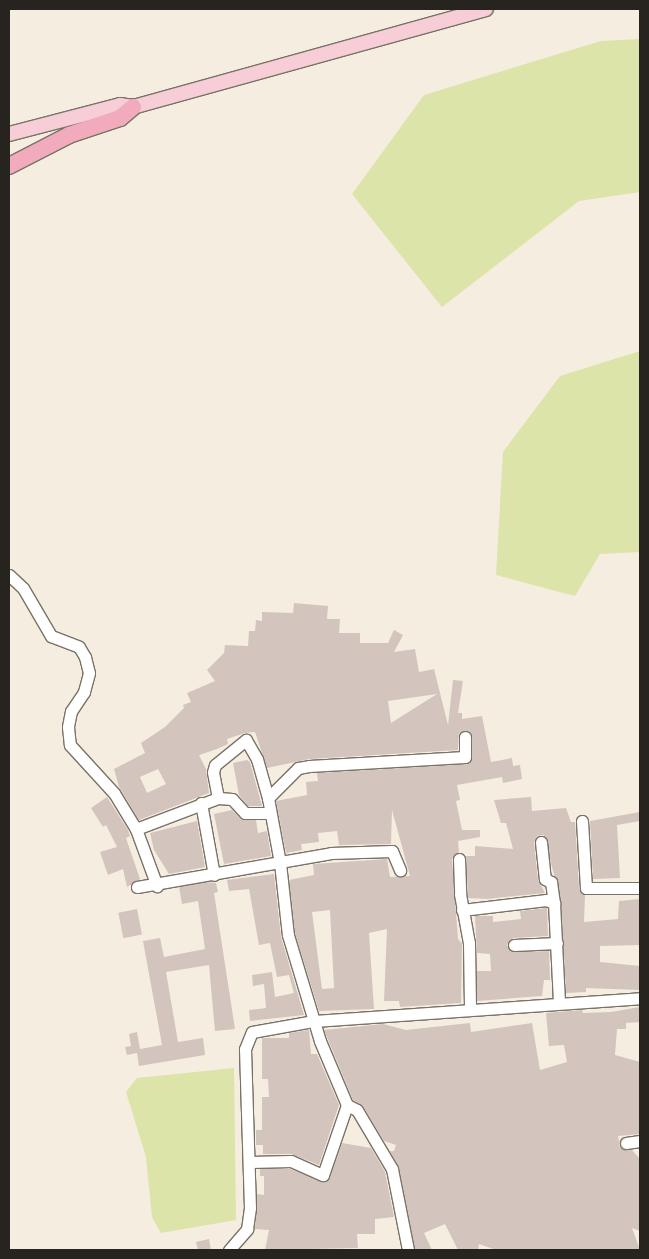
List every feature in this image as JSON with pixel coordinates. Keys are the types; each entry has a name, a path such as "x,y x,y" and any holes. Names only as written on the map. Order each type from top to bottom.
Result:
{"highway":[{"path":"9,166 70,136 120,118 133,107"}],"main road":[{"path":"9,134 120,105 133,107 486,9"}],"street":[{"path":"9,575 23,588 51,636 79,648 85,657 89,673 84,692 71,712 68,727 70,744 114,793 136,829 157,886"},
{"path":"268,798 289,776 304,767 327,763 465,757 465,736"},
{"path":"218,798 213,772 215,765 246,740 257,759 268,798 280,863 288,935 327,1063 347,1105 357,1110 392,1168 408,1250"},
{"path":"136,829 218,798 232,799 245,813 270,813"},
{"path":"201,803 214,875"},
{"path":"582,821 586,888 640,888"},
{"path":"541,842 545,879 551,882 554,903 559,1001"},
{"path":"137,888 157,886 331,852 392,851 400,870"},
{"path":"459,859 462,910 469,943 470,1010"},
{"path":"462,910 546,900 554,903"},
{"path":"514,944 557,943"},
{"path":"229,1250 247,1229 250,1162 246,1049 248,1038 252,1032 314,1021 470,1010 559,1001 640,998"},
{"path":"250,1162 292,1161 323,1175 347,1105"},
{"path":"626,1143 640,1141"}],"green space":[{"path":"640,39 640,192 579,201 442,307 352,194 424,95 601,41"},
{"path":"640,351 640,552 600,554 575,596 496,575 503,452 560,376"},
{"path":"234,1068 236,1220 161,1233 152,1217 146,1157 126,1092 137,1078"}],"building":[{"path":"294,603 328,606 327,619 340,619 339,633 360,633 360,643 388,643 394,630 403,635 394,652 415,649 419,672 434,669 448,725 453,680 463,681 458,713 462,713 462,719 482,716 491,762 512,758 513,766 520,765 522,779 503,783 502,777 457,785 460,800 456,801 462,830 480,830 480,837 458,841 459,852 452,859 458,939 462,944 461,1003 400,1007 399,1001 384,1001 387,929 369,933 374,1009 319,1011 295,933 289,880 314,875 313,864 387,859 390,877 410,876 392,810 391,844 339,845 337,831 318,833 319,842 301,844 302,850 286,853 276,801 307,795 306,782 318,781 317,773 469,764 472,757 472,737 469,731 459,733 458,750 309,759 267,768 255,732 245,733 227,739 228,744 199,755 206,769 209,793 139,820 119,787 114,769 145,753 141,743 165,727 184,708 183,705 191,702 187,693 215,681 207,670 224,653 225,645 248,646 249,631 255,631 256,620 262,621 262,612 293,613","holes":["437,694 391,723 388,701","158,769 166,784 147,793 140,777","330,910 334,988 322,989 312,912"]},
{"path":"247,760 250,762 262,806 248,806 239,795 233,763"},
{"path":"107,797 128,830 130,836 126,838 140,879 127,887 123,869 108,875 100,852 117,847 106,825 103,827 91,808"},
{"path":"531,797 532,811 566,808 571,822 575,822 579,888 585,895 584,922 618,919 619,901 640,899 640,945 600,946 600,962 640,966 640,990 586,988 586,992 566,993 561,902 544,835 537,836 534,843 538,880 545,893 487,899 468,898 466,856 475,856 475,846 513,849 506,823 501,823 494,800"},
{"path":"232,810 242,820 256,820 258,833 267,831 271,856 224,864 214,814"},
{"path":"640,812 640,821 617,825 620,878 593,879 590,821"},
{"path":"197,821 205,867 169,874 154,850 150,833"},
{"path":"274,874 281,937 304,1015 250,1021 249,1010 266,1008 264,984 253,986 252,975 272,972 275,997 294,993 289,975 277,977 270,943 259,945 249,889 229,891 227,880"},
{"path":"206,882 216,883 218,892 214,893 235,1029 215,1031 209,965 166,972 178,1042 203,1038 205,1055 139,1066 137,1053 127,1055 125,1047 131,1046 129,1034 137,1032 140,1049 162,1045 143,941 160,938 164,957 205,949 198,901 182,904 179,887"},
{"path":"547,908 548,936 513,938 507,945 514,952 549,951 550,980 544,980 542,996 477,1001 477,971 491,971 490,954 477,953 475,916 493,916 493,922 521,919 520,911"},
{"path":"137,909 142,935 123,938 118,913"},
{"path":"640,1007 640,1022 626,1023 626,1029 617,1029 615,1055 640,1062 640,1134 618,1136 620,1148 632,1150 640,1159 640,1231 632,1228 640,1250 496,1250 479,1244 478,1250 458,1250 445,1224 424,1233 432,1250 415,1250 399,1168 390,1151 394,1151 396,1145 384,1141 363,1106 353,1100 324,1030 383,1024 406,1030 470,1023 471,1032 532,1023 540,1070 567,1062 564,1045 549,1046 546,1013 582,1010 583,1013 611,1012"},
{"path":"309,1030 311,1054 317,1054 339,1105 319,1165 291,1154 263,1154 263,1145 256,1145 256,1130 262,1130 262,1097 269,1097 268,1079 262,1079 262,1038 289,1038 289,1033"},
{"path":"342,1143 371,1148 385,1172 394,1217 375,1219 375,1234 357,1234 358,1248 265,1250 269,1230 255,1229 257,1194 264,1195 264,1176 260,1176 260,1169 290,1169 325,1182 330,1177"},
{"path":"209,1239 211,1250 198,1250 196,1242"}]}
